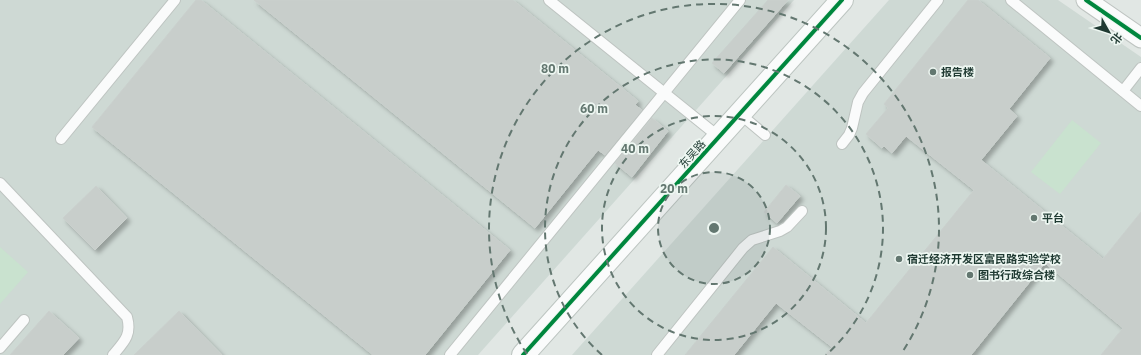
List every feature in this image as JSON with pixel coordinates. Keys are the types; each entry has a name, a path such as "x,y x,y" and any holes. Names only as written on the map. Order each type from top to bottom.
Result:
{"street":[{"name":"东吴路","path":"523,355 842,0"},
{"path":"1086,0 1141,38"}],"lane":[{"path":"61,139 175,0"},
{"path":"549,0 719,137"},
{"path":"450,355 740,0"},
{"path":"842,144 852,128 858,102 863,93 938,0"},
{"path":"1011,0 1141,106"},
{"path":"1123,91 1141,68"},
{"path":"740,114 765,135"},
{"path":"0,183 127,317 128,331 126,339 113,355"},
{"path":"657,355 743,248 752,240 780,231 787,227 802,211"},
{"path":"0,348 24,320"}],"shaded area":[{"path":"0,0 794,0 478,355 0,355"},
{"name":"宿迁经济开发区富民路实验学校","path":"889,0 1058,0 1141,57 1141,355 572,355"}],"green space":[{"path":"1072,120 1101,143 1060,194 1031,172"},
{"path":"0,247 28,272 0,304"}],"building":[{"path":"196,0 201,0 510,250 425,355 373,355 92,127"},
{"path":"254,0 513,0 638,101 635,105 642,110 605,155 598,150 535,228"},
{"path":"768,0 788,0 724,73 712,63"},
{"path":"968,0 978,0 1050,58 1009,109 1017,116 981,160 1103,259 1141,212 1141,355 1101,355 1123,328 1045,263 971,355 825,355 832,347 776,303 734,355 685,355 773,247 866,323 974,190 906,136 892,153 884,146 882,148 866,134 888,108 884,104"},
{"path":"652,118 668,131 632,177 615,163"},
{"path":"786,185 800,196 777,223 764,212"},
{"path":"96,186 127,218 95,250 63,218"},
{"path":"49,311 79,338 63,355 10,355"},
{"path":"179,311 222,355 134,355"}],"cycle path":[{"path":"523,355 842,0"},
{"path":"1086,0 1141,38"}],"place":[{"name":"报告楼","path":"933,72"},
{"name":"平台","path":"1034,218"},
{"name":"宿迁经济开发区富民路实验学校","path":"899,259"},
{"name":"图书行政综合楼","path":"970,275"}]}
